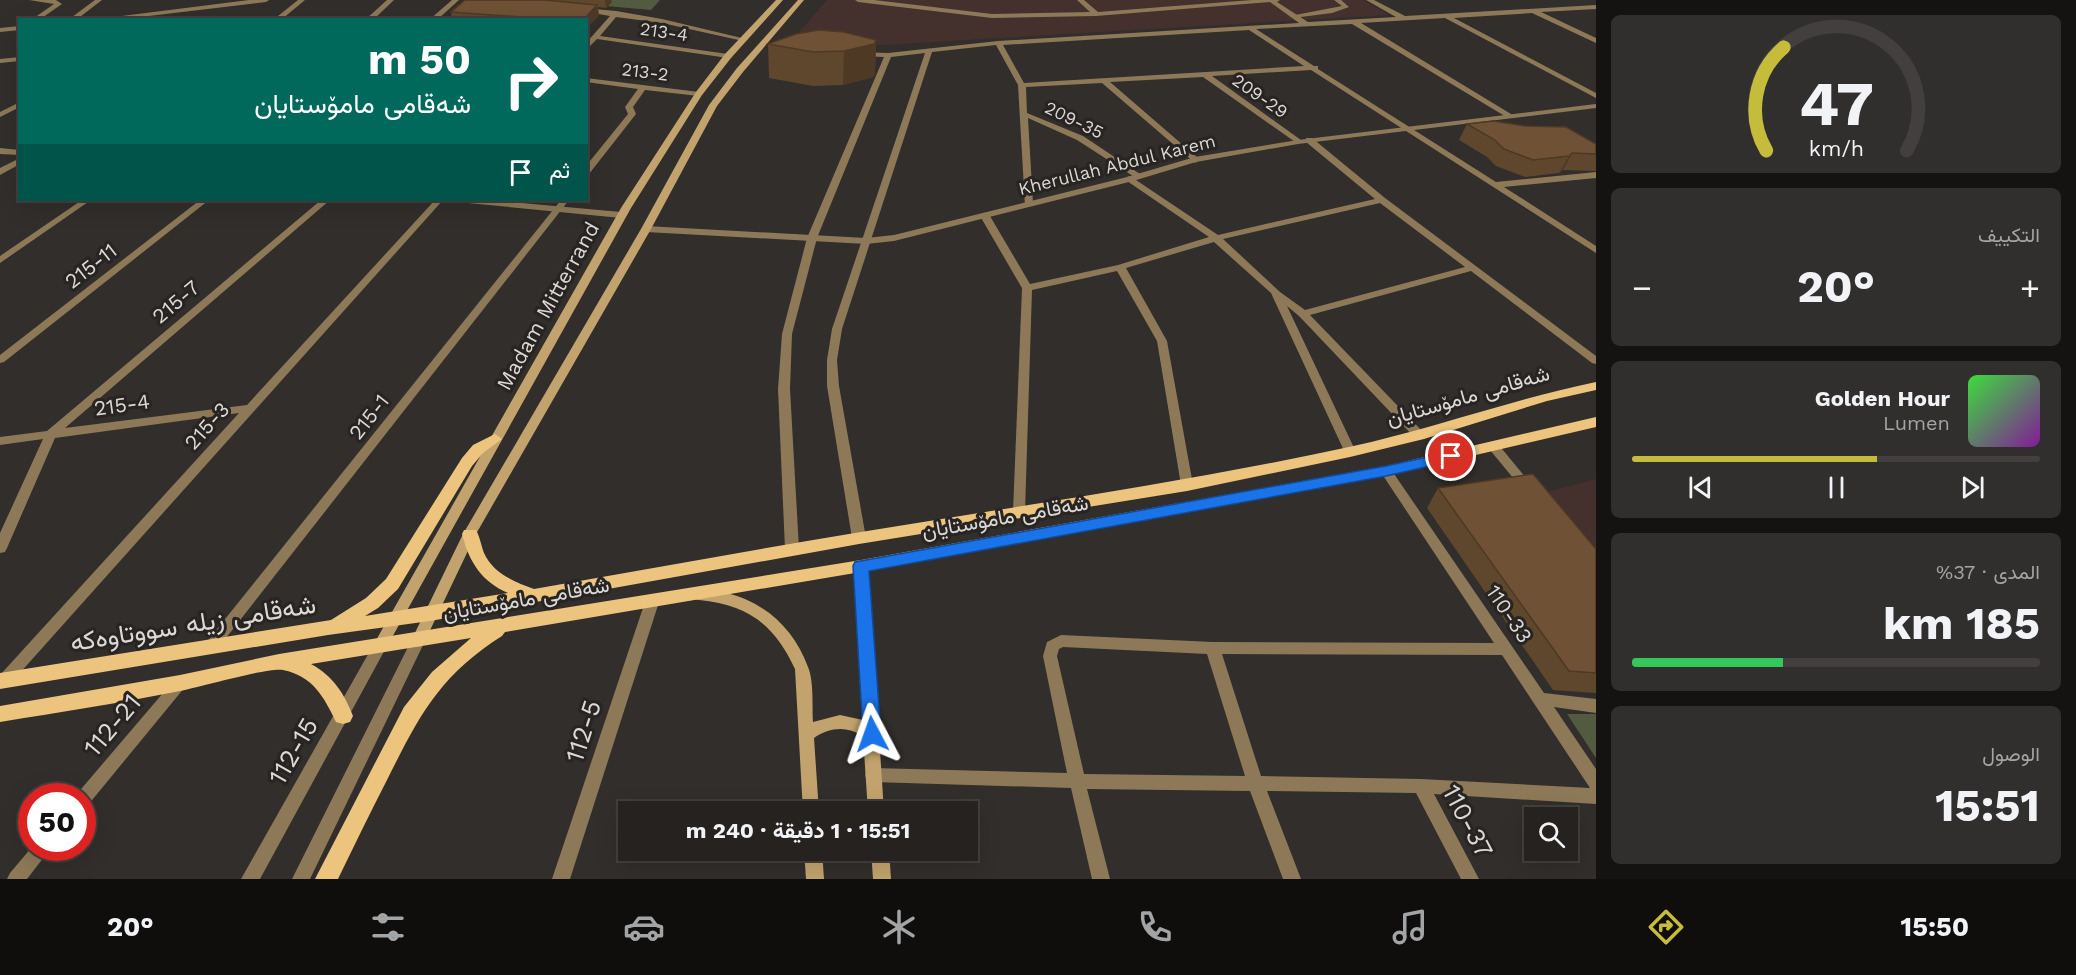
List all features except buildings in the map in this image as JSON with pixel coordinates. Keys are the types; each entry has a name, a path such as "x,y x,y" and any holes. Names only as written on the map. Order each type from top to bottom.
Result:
{"main road":[{"name":"Madam Mitterrand","path":"380,646 621,215 699,94 728,56 780,0"},
{"path":"418,640 470,534 646,229 713,105 801,0"},
{"name":"شەقامی مامۆستایان","path":"394,619 535,596 859,537 1187,485 1350,452 1419,435 1545,397 1596,386"},
{"name":"شەقامی مامۆستایان","path":"380,646 861,566 1386,471 1596,422"},
{"path":"328,628 358,612 392,584 467,462 478,449 495,439"},
{"path":"470,534 473,550 481,566 495,579 513,589 535,596"},
{"path":"861,566 875,801"},
{"path":"686,594 707,595 746,604 767,617 782,632 795,652 802,669 810,801"},
{"name":"شەقامی زیلە سووتاوەکە","path":"3,681 394,619"},
{"path":"326,879 422,697 465,651 505,625"},
{"path":"0,714 180,684 279,662 380,646"},
{"path":"279,662 310,671 322,679 339,702 343,716"},
{"path":"807,734 816,726 838,721 862,726 872,734"},
{"path":"814,861 815,879"},
{"path":"881,861 882,879"}],"street":[{"path":"32,0 52,1 59,4 37,18"},
{"path":"74,18 99,0"},
{"path":"209,6 218,0"},
{"path":"110,18 266,0"},
{"path":"279,18 302,0"},
{"path":"370,18 391,0"},
{"path":"434,18 456,0"},
{"path":"858,0 992,16 1096,14 1274,1 1307,26"},
{"path":"1080,0 1096,14"},
{"path":"1369,0 1405,19"},
{"path":"854,54 888,54 998,43 1596,7"},
{"path":"185,18 198,8"},
{"path":"569,9 662,21 743,39"},
{"path":"1532,10 1596,41"},
{"path":"588,46 616,14"},
{"path":"1447,16 1596,96"},
{"path":"1354,22 1508,116"},
{"path":"0,30 18,28"},
{"path":"1251,29 1409,128 1596,250"},
{"name":"213-4","path":"595,37 728,56"},
{"path":"998,43 1022,85 1028,204"},
{"path":"859,537 833,386 832,360 837,329 918,78 930,48"},
{"path":"792,549 784,363 787,334 812,238 888,54"},
{"path":"0,61 18,59"},
{"path":"1022,85 1105,82 1315,68"},
{"name":"209-29","path":"1205,75 1303,141 1596,362"},
{"name":"213-2","path":"588,80 699,94"},
{"path":"1105,82 1195,160"},
{"path":"588,169 632,114 629,107 643,87"},
{"path":"0,115 18,105"},
{"name":"Kherullah Abdul Karem","path":"646,229 867,241 894,238 1135,178 1195,160 1303,141 1596,106"},
{"name":"209-35","path":"1024,114 1080,138 1216,238 1275,292 1303,314 1419,435"},
{"path":"0,151 18,153"},
{"path":"0,172 18,161"},
{"path":"1496,185 1596,175"},
{"path":"0,260 86,201"},
{"name":"215-11","path":"0,360 204,201"},
{"name":"215-7","path":"51,434 325,201"},
{"name":"215-3","path":"3,681 438,201"},
{"path":"491,201 561,204 621,215"},
{"path":"1027,288 1120,267 1216,238 1382,201"},
{"name":"215-1","path":"210,648 561,204"},
{"path":"986,216 1027,288 1019,512"},
{"path":"1120,267 1162,341 1187,485"},
{"path":"1303,314 1472,268"},
{"path":"1275,292 1350,452"},
{"name":"215-4","path":"0,441 250,408"},
{"path":"0,548 51,434"},
{"path":"1494,447 1538,500"},
{"name":"110-33","path":"1386,471 1596,783"},
{"name":"112-5","path":"561,879 653,599"},
{"path":"301,879 418,640"},
{"path":"1101,879 1050,656 1052,646 1061,641 1213,648 1507,649"},
{"name":"112-15","path":"249,879 343,716 380,646"},
{"path":"1213,648 1255,782 1292,879"},
{"name":"112-21","path":"96,783 180,684"},
{"path":"1541,699 1596,706"},
{"path":"873,775 1077,781 1420,786 1596,796"},
{"name":"110-37","path":"1420,786 1470,879"},
{"path":"15,879 31,861"}],"lane":[{"path":"1293,16 1346,7 1337,0"}],"shaded area":[{"path":"827,0 1363,0 1389,15 882,45 785,48"},
{"path":"1596,479 1596,552 1546,492"}],"green space":[{"path":"538,0 660,0 651,10"},
{"path":"1567,714 1596,714 1596,758"}],"route":[{"path":"872,734 861,566 1386,471 1451,456"}]}
